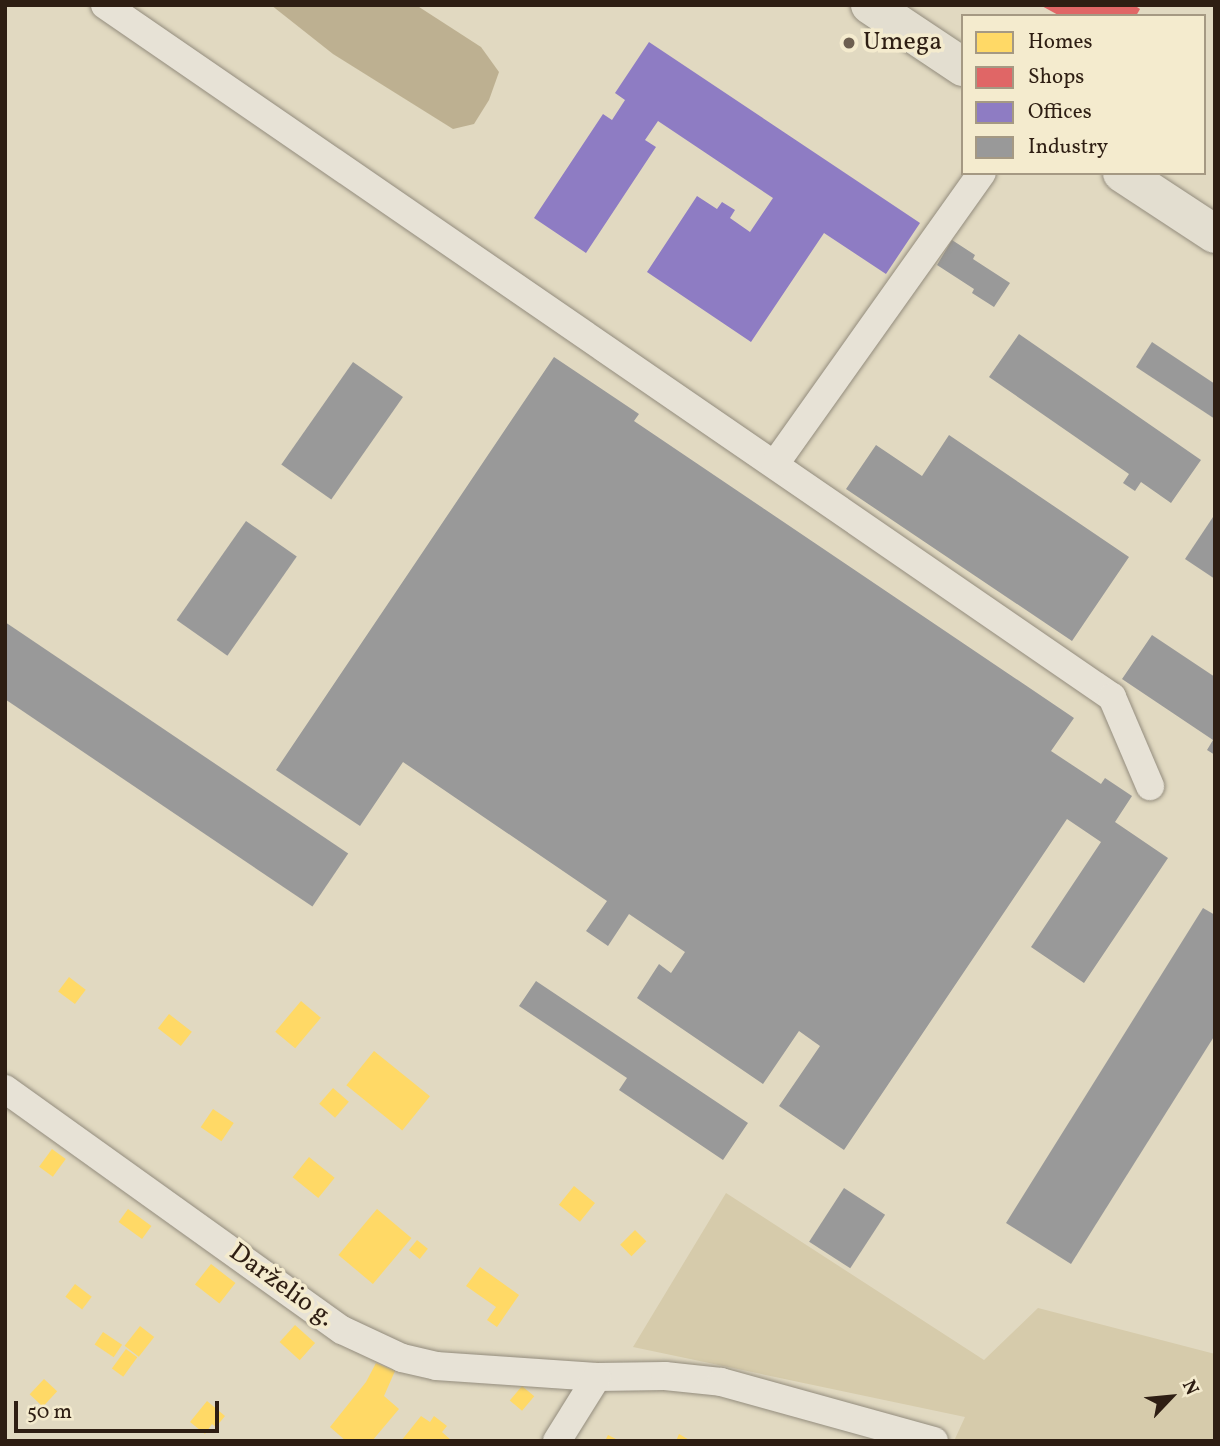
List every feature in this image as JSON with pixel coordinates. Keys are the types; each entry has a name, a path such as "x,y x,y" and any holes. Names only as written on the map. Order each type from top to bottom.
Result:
{"main road":[{"path":"870,5 961,66"},
{"path":"1125,175 1215,234"}],"street":[{"path":"104,5 1112,697 1150,786"},
{"path":"775,464 981,175"},
{"name":"Darželio g.","path":"5,1089 342,1330 374,1347 436,1366 597,1377 665,1376 721,1382 934,1441"},
{"path":"557,1441 597,1377"}],"shaded area":[{"path":"271,5 416,5 481,47 499,72 489,100 474,124 453,129 333,54"},
{"path":"726,1193 984,1360 1038,1308 1215,1354 1215,1441 954,1441 965,1417 633,1347"}],"building: Homes":[{"path":"69,977 86,990 75,1004 58,991"},
{"path":"301,1001 321,1018 295,1048 275,1032"},
{"path":"169,1014 192,1032 181,1046 158,1028"},
{"path":"374,1051 430,1096 402,1131 346,1085"},
{"path":"333,1088 349,1102 335,1118 319,1104"},
{"path":"213,1109 234,1123 221,1141 201,1127"},
{"path":"52,1149 66,1159 53,1177 39,1167"},
{"path":"309,1157 335,1178 318,1198 293,1177"},
{"path":"574,1186 595,1203 580,1222 559,1205"},
{"path":"128,1209 151,1226 142,1239 119,1222"},
{"path":"377,1209 411,1238 373,1284 338,1255"},
{"path":"635,1230 646,1241 631,1256 620,1245"},
{"path":"417,1240 428,1249 420,1259 409,1250"},
{"path":"211,1264 235,1283 219,1304 195,1284"},
{"path":"480,1267 519,1295 497,1327 487,1320 496,1307 466,1286"},
{"path":"75,1284 92,1297 82,1309 65,1297"},
{"path":"295,1325 315,1343 300,1360 280,1342"},
{"path":"140,1326 154,1337 139,1357 125,1346"},
{"path":"103,1332 122,1345 114,1357 95,1344"},
{"path":"126,1349 137,1357 123,1377 112,1368"},
{"path":"376,1363 395,1371 384,1396 399,1409 372,1441 346,1441 330,1427 366,1382"},
{"path":"44,1379 57,1391 43,1407 30,1394"},
{"path":"522,1386 534,1396 522,1411 510,1401"},
{"path":"207,1401 225,1416 216,1427 212,1424 205,1434 190,1422"},
{"path":"421,1416 430,1422 434,1416 447,1426 442,1432 452,1441 401,1441"},
{"path":"679,1434 691,1441 676,1441"},
{"path":"608,1435 620,1441 605,1441"}],"building: Shops":[{"path":"1040,5 1134,5 1140,9 1137,14 1056,14"}],"building: Offices":[{"path":"649,42 920,223 886,274 824,233 751,342 647,272 697,196 717,209 722,202 735,210 730,218 750,232 773,198 658,121 645,140 656,147 586,253 534,218 603,114 612,120 625,100 615,93"}],"building: Industry":[{"path":"952,240 975,255 973,259 1010,283 994,307 972,293 974,289 937,265"},
{"path":"1019,334 1201,460 1171,503 1141,482 1135,491 1123,483 1129,474 989,377"},
{"path":"1152,342 1215,384 1215,419 1136,367"},
{"path":"554,357 639,414 634,421 1074,718 1051,751 1101,784 1105,778 1132,796 1115,822 1168,858 1084,983 1031,947 1101,842 1067,819 844,1150 779,1106 820,1046 799,1031 763,1084 637,998 659,964 671,973 685,952 629,914 608,946 586,931 607,901 403,762 360,826 276,770"},
{"path":"353,362 403,397 331,499 281,464"},
{"path":"949,435 1129,557 1072,641 846,489 876,445 922,476"},
{"path":"1215,514 1215,579 1185,559"},
{"path":"246,521 297,557 227,656 177,620"},
{"path":"5,622 348,854 312,907 5,699"},
{"path":"1152,635 1215,677 1215,755 1207,750 1213,740 1122,679"},
{"path":"1203,908 1215,915 1215,1035 1071,1264 1006,1223"},
{"path":"536,981 748,1123 723,1160 619,1090 627,1078 519,1006"},
{"path":"844,1188 885,1215 850,1268 809,1242"}],"place":[{"name":"Umega","path":"849,43"}]}
